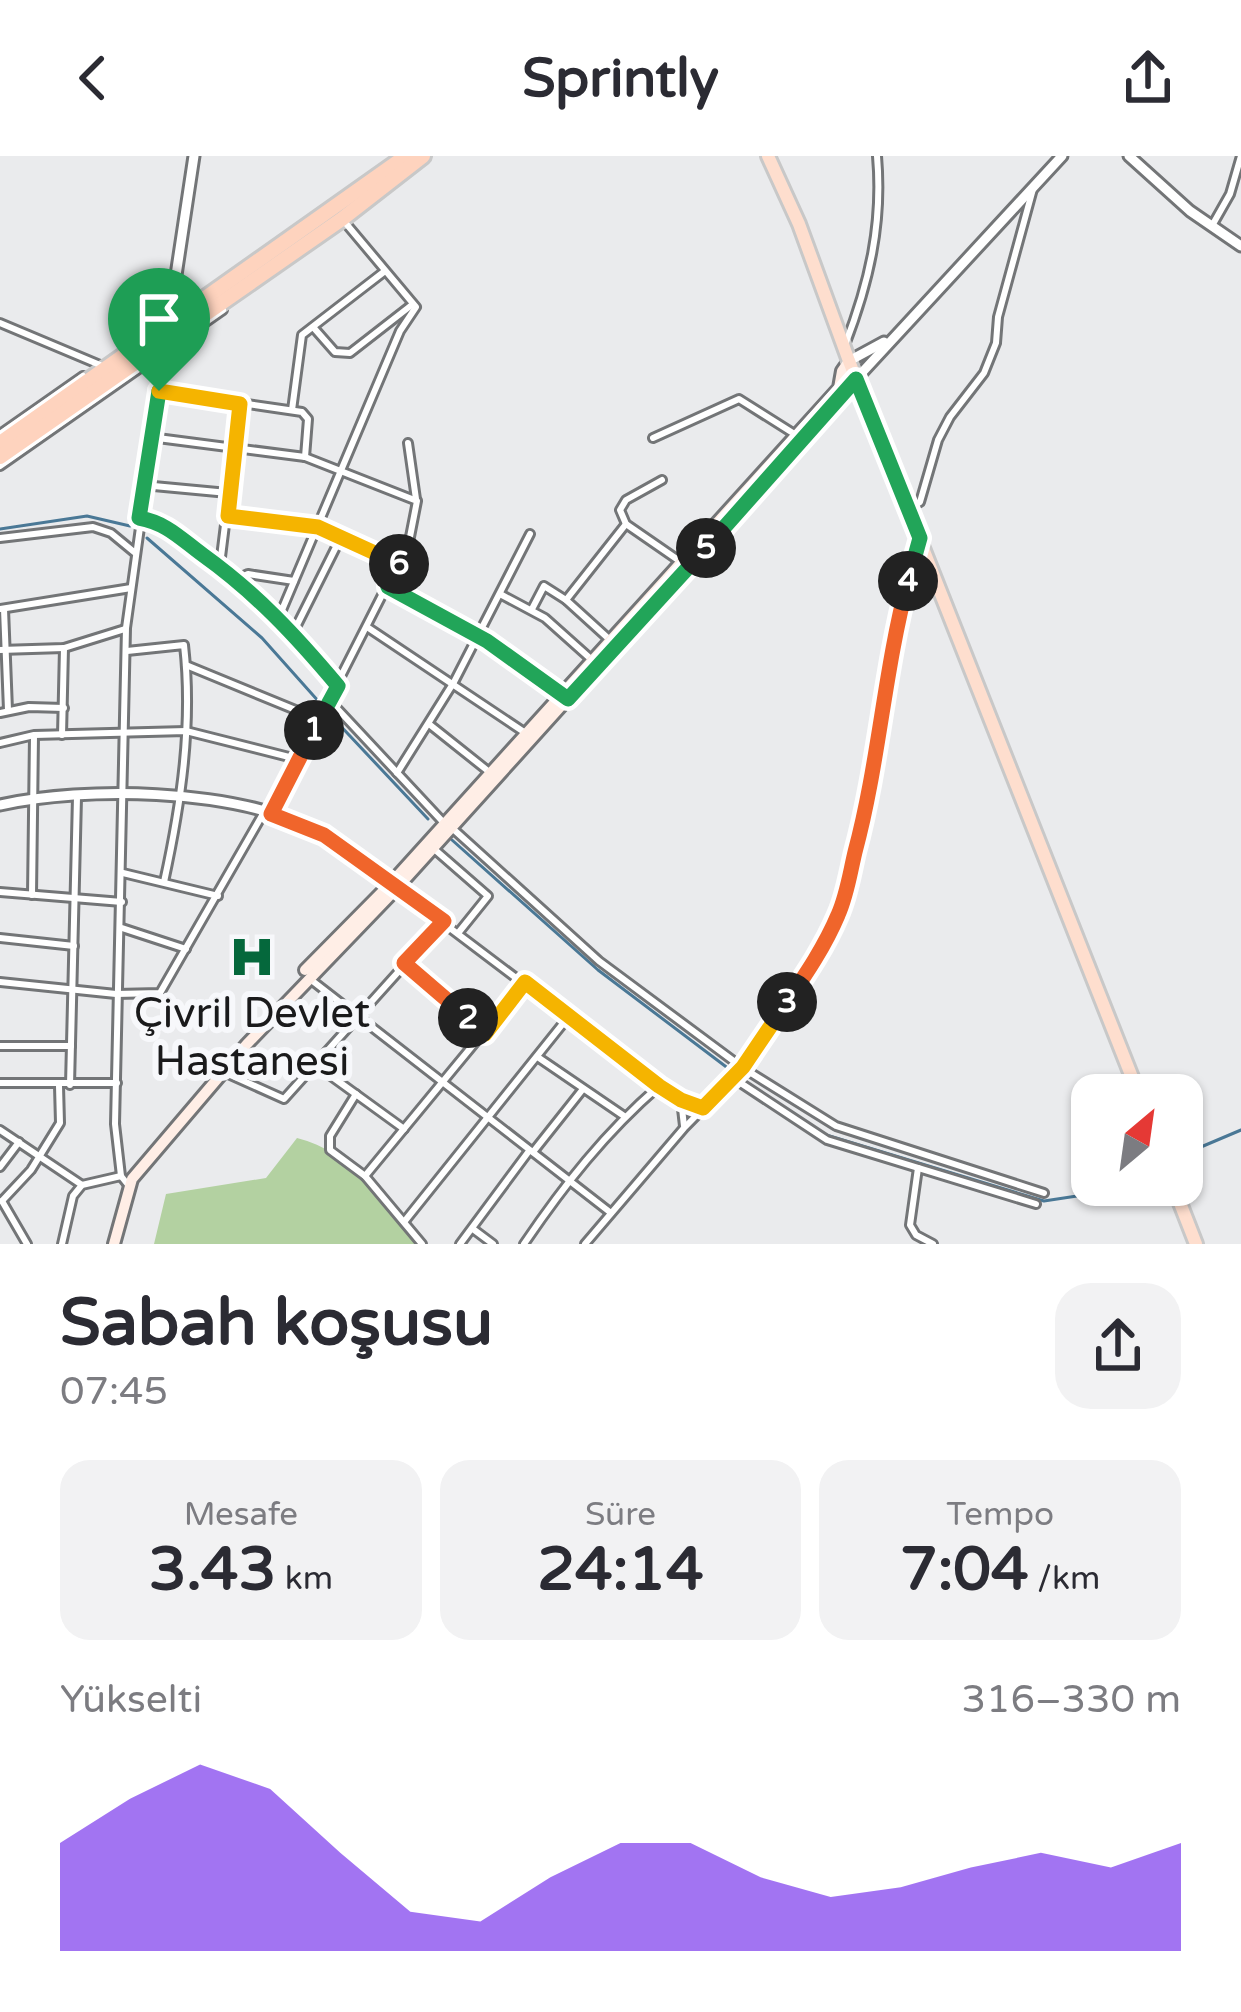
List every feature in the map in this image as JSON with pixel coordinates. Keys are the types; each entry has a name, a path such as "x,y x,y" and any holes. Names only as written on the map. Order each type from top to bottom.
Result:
{"highway":[{"path":"0,462 406,156"},
{"path":"0,443 342,219 424,156"}],"main road":[{"path":"772,156 1131,1074"},
{"path":"248,1044 291,986 433,848 491,774 839,388 846,354"},
{"path":"114,1244 125,1181 856,379"},
{"path":"1181,1206 1196,1244"}],"street":[{"path":"170,315 194,156"},
{"path":"846,354 876,245 877,156"},
{"path":"856,379 1062,156"},
{"path":"1129,156 1211,227 1241,246"},
{"path":"1211,227 1230,194 1240,156"},
{"path":"908,508 920,502 950,416 984,374 996,343 998,317 1035,182"},
{"path":"342,219 414,304"},
{"path":"292,410 302,335 386,271"},
{"path":"0,434 205,291 232,288 226,308 0,462"},
{"path":"313,327 335,352 350,353 414,304"},
{"path":"279,616 414,304"},
{"path":"0,323 100,364"},
{"path":"846,354 894,337"},
{"path":"0,1130 82,1185 125,1181 115,1124 123,734 130,588 159,391 155,358"},
{"path":"159,391 292,410 308,419 305,457"},
{"path":"653,438 739,399 796,434"},
{"path":"220,566 240,404"},
{"path":"150,437 305,457 417,501"},
{"path":"0,982 72,991 160,993 331,702 400,562 417,501 408,443"},
{"path":"662,480 626,500 620,510 626,524 681,562"},
{"path":"143,485 228,493"},
{"path":"228,516 318,527 400,562"},
{"path":"139,518 164,524 237,579 279,616 338,686"},
{"path":"566,600 626,524"},
{"path":"0,538 93,527 111,533 134,552"},
{"path":"397,773 454,682 530,534"},
{"path":"293,633 340,538"},
{"path":"584,1244 743,1067 816,958 840,910 881,731 891,646 920,538"},
{"path":"237,579 248,574 294,581"},
{"path":"532,610 544,586 610,640"},
{"path":"388,587 477,636 564,696"},
{"path":"64,708 4,712 2,609 130,588"},
{"path":"500,594 532,610 592,660"},
{"path":"367,627 527,734"},
{"path":"3,650 64,648 127,628"},
{"path":"127,651 184,645 182,799 164,882"},
{"path":"62,735 64,648"},
{"path":"186,664 320,720"},
{"path":"331,702 448,825 599,961 743,1067 836,1126 1044,1193"},
{"path":"428,724 491,774"},
{"path":"0,742 34,735 186,731 297,759"},
{"path":"32,895 34,735"},
{"path":"70,1085 77,796"},
{"path":"0,805 77,796 182,799 267,813 324,835 460,932 659,1086 703,1108"},
{"path":"433,848 488,896 460,932"},
{"path":"123,873 218,896"},
{"path":"0,892 122,902"},
{"path":"223,1072 284,1099 444,921"},
{"path":"122,928 186,950"},
{"path":"0,938 74,946"},
{"path":"404,963 485,1034"},
{"path":"308,977 611,1213"},
{"path":"365,1176 525,982"},
{"path":"404,1222 569,1016"},
{"path":"0,1046 71,1046"},
{"path":"539,1058 624,1116"},
{"path":"313,1064 404,1129"},
{"path":"734,1078 820,1137 1036,1204"},
{"path":"0,1084 117,1083"},
{"path":"27,1244 1,1200 40,1156 60,1123 59,1086"},
{"path":"524,1244 568,1179 624,1116 659,1086"},
{"path":"460,1244 583,1089"},
{"path":"356,1094 328,1144 365,1176 422,1244"},
{"path":"681,1100 684,1128"},
{"path":"0,1167 19,1142"},
{"path":"919,1168 910,1228 933,1244"},
{"path":"62,1244 74,1196 82,1185"},
{"path":"473,1229 494,1244"}],"green space":[{"path":"297,1138 351,1166 417,1244 154,1244 166,1194 266,1178"}],"waterway":[{"path":"0,529 87,516 130,526"},
{"path":"147,538 262,638 320,703"},
{"path":"334,719 428,819"},
{"path":"452,840 598,970 729,1069"},
{"path":"746,1082 780,1105"},
{"path":"1203,1146 1241,1130"},
{"path":"823,1134 1044,1201 1071,1197"}],"place":[{"name":"Çivril Devlet Hastanesi","path":"252,957"}],"route":[{"path":"856,379 920,538 891,646 881,731 862,825 840,910 816,958 743,1067 703,1108 659,1086 525,982 485,1034 404,963 444,921 324,835 271,814 338,686 279,616 237,579 164,524 139,518 159,391 240,404 228,516 318,527 400,562 388,587 487,641 568,699 856,379"}]}
